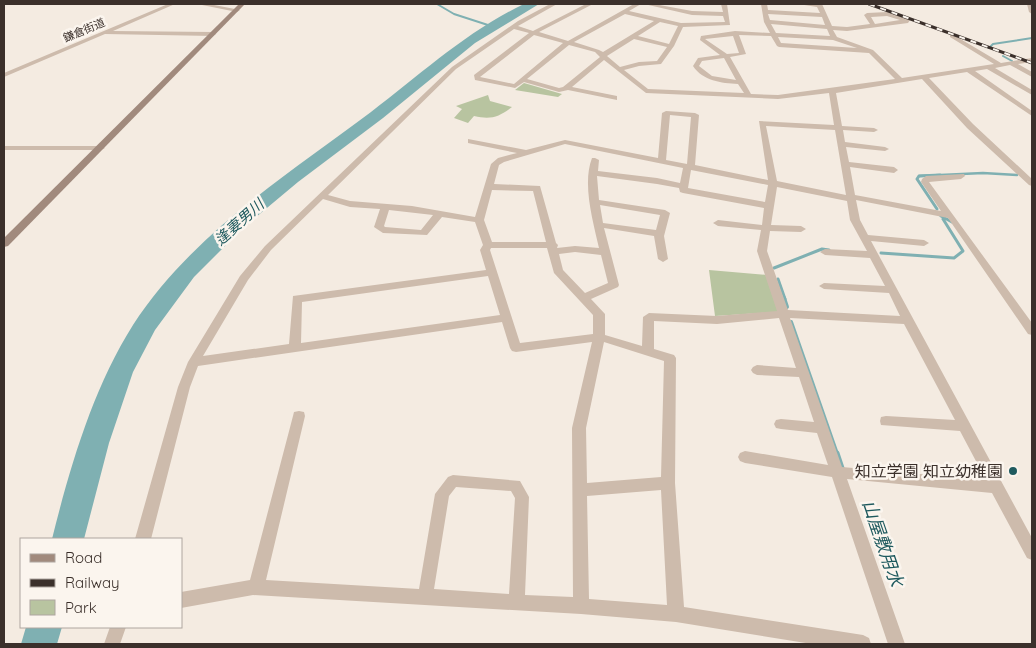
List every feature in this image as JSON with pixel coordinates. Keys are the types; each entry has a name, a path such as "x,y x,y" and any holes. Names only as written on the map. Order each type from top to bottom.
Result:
{"street":[{"name":"鎌倉街道","path":"4,75 172,4"},
{"path":"200,4 239,7"},
{"path":"143,538 184,387 194,362 244,278 268,248 454,68 513,27 554,4"},
{"path":"590,4 533,33 476,76 477,79 515,86 563,46 570,44 638,4"},
{"path":"647,4 692,13 726,14"},
{"path":"624,12 681,25 728,24 724,4"},
{"path":"764,4 767,22 779,45 871,51"},
{"path":"801,4 820,5 834,38"},
{"path":"1030,4 1032,12"},
{"path":"4,244 239,7"},
{"path":"765,12 824,15"},
{"path":"767,22 847,29 908,21 888,14 867,15 873,25"},
{"path":"567,88 603,56 659,20"},
{"path":"618,69 639,64 659,64 671,46 681,25"},
{"path":"513,27 597,51 646,91 778,97 832,91 1032,60"},
{"path":"102,33 213,34"},
{"path":"734,33 743,54 700,59 696,66 698,70 718,80 740,82"},
{"path":"749,96 725,55 702,39 734,33 834,38 871,51 900,80"},
{"path":"952,36 1000,65"},
{"path":"632,37 671,46"},
{"path":"1011,63 1032,75"},
{"path":"989,67 1032,93"},
{"path":"969,70 1032,114"},
{"path":"924,77 970,126 1032,183"},
{"path":"523,80 559,90 567,88 614,98"},
{"path":"832,91 855,220 1032,551"},
{"path":"662,160 666,113 695,115 692,164 688,166 683,190 770,206"},
{"path":"874,130 762,123 773,183 762,250 896,644"},
{"path":"471,141 525,153"},
{"path":"676,614 668,483 670,358 599,338 516,348 485,250 488,245 479,220 496,164 501,160 564,142 948,215"},
{"path":"842,144 885,149"},
{"path":"4,148 101,148"},
{"path":"585,297 614,285 596,202 592,173 595,160"},
{"path":"846,164 894,170"},
{"path":"592,173 657,181 684,187"},
{"path":"962,176 932,178 926,179 924,182 948,215 951,216 1032,331"},
{"path":"490,187 537,188 558,271 585,297 599,314 599,338 579,428 581,606"},
{"path":"321,196 350,204 385,206 479,220"},
{"path":"596,202 665,213 660,234 663,259"},
{"path":"385,206 379,227 383,230 424,233 440,214"},
{"path":"718,223 766,228 801,229"},
{"path":"600,225 660,234"},
{"path":"865,238 924,243"},
{"path":"488,245 606,252"},
{"path":"824,252 874,255"},
{"path":"295,347 297,299 492,272"},
{"path":"824,286 892,290"},
{"path":"648,352 649,317 717,320 784,314 908,320"},
{"path":"194,362 505,318"},
{"path":"757,370 804,373"},
{"path":"256,588 299,416"},
{"path":"886,421 965,426"},
{"path":"781,424 822,428"},
{"path":"745,457 837,472 998,487"},
{"path":"425,598 442,494 453,481 515,484 522,497 517,602"},
{"path":"579,490 668,483"},
{"path":"182,600 256,588 581,606 676,614 862,644"},
{"path":"112,644 118,628"}],"green space":[{"path":"524,83 562,94 558,97 515,90"},
{"path":"488,95 490,101 512,107 494,117 474,116 468,123 454,118 462,109 456,106"},
{"path":"709,270 768,275 778,308 777,312 715,316"}],"waterway":[{"path":"437,4 454,14 491,26"},
{"name":"逢妻男川","path":"68,538 95,443 120,372 146,324 187,272 237,222 292,178 377,115 452,54 490,27 533,4"},
{"path":"989,48 993,44 1032,38"},
{"path":"1003,56 1012,61"},
{"name":"山屋敷用水","path":"919,176 983,173 1017,175"},
{"name":"山屋敷用水","path":"919,176 940,175"},
{"name":"山屋敷用水","path":"919,176 917,179 937,209"},
{"name":"山屋敷用水","path":"941,216 952,222"},
{"name":"山屋敷用水","path":"881,253 954,258 963,251 943,219"},
{"name":"山屋敷用水","path":"774,268 822,249 829,250"},
{"name":"山屋敷用水","path":"778,279 785,299"},
{"name":"山屋敷用水","path":"784,298 787,307"},
{"name":"山屋敷用水","path":"791,322 837,454"},
{"name":"山屋敷用水","path":"837,453 843,471"},
{"name":"逢妻男川","path":"39,644 44,628"}],"railway":[{"path":"869,4 1032,63"}],"place":[{"name":"知立学園 知立幼稚園","path":"1013,471"}]}
